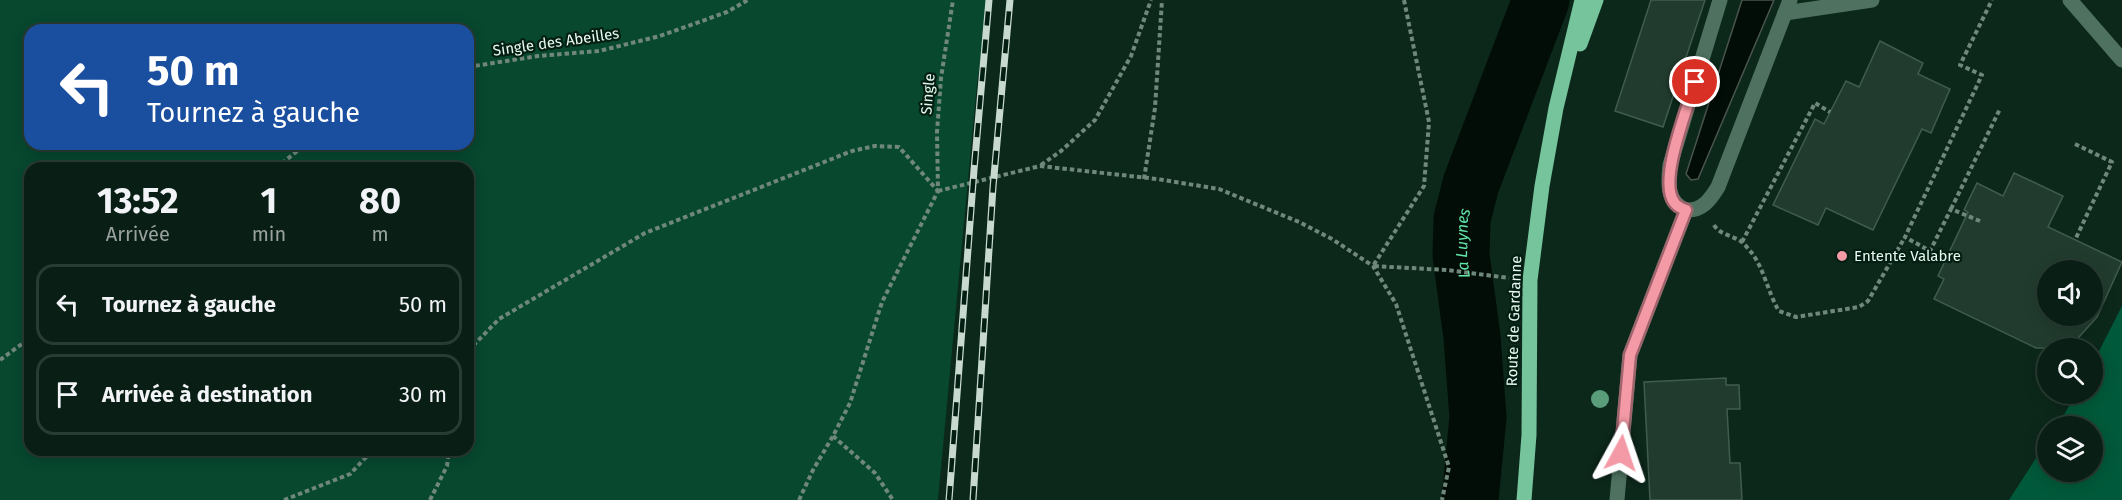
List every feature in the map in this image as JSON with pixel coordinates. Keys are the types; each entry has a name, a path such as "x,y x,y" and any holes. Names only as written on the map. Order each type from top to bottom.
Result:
{"main road":[{"name":"Route de Gardanne","path":"1524,500 1529,435 1530,280 1542,186 1556,108 1582,0"},
{"name":"Route de Gardanne","path":"1556,108 1596,0"}],"lane":[{"path":"1720,0 1670,165 1669,183 1672,199 1677,206 1686,210 1695,210 1703,206 1718,188 1787,6 1872,0"},
{"path":"2070,0 2122,60"},
{"path":"1617,500 1630,355 1686,210"}],"path":[{"name":"Single des Abeilles","path":"474,66 538,56 599,51 660,36 727,12 748,0"},
{"name":"Single","path":"938,190 937,132 941,78 952,0"},
{"path":"799,500 850,403 882,302 938,190 1040,165 1061,151 1095,120 1131,56 1151,0"},
{"path":"1144,179 1155,108 1162,0"},
{"path":"1373,266 1424,186 1429,122 1404,0"},
{"path":"1703,206 1716,229 1742,242 1753,255 1779,311 1796,317 1859,307 1868,301 1905,237 1982,75 1960,65 1992,0"},
{"path":"1742,242 1815,103 1830,112"},
{"path":"1905,237 1930,251 2000,109"},
{"path":"2075,144 2112,162 2075,240"},
{"path":"474,345 499,319 645,233 852,151 875,146 899,147 938,190"},
{"path":"284,162 298,150"},
{"path":"1040,165 1219,189 1299,222 1373,266 1396,304 1449,467 1442,500"},
{"path":"1951,210 1980,221"},
{"path":"1373,266 1478,274"},
{"path":"0,360 24,342"},
{"path":"833,436 875,473 893,500"},
{"path":"284,500 350,474 367,456"},
{"path":"430,500 447,466 448,456"}],"green space":[{"path":"0,0 989,0 977,84 938,500 0,500"},
{"path":"2122,306 2122,500 2009,500 2037,457 2037,482 2103,482 2103,416 2063,416 2070,404 2103,404 2103,343"},
{"path":"1502,459 1498,500 1456,500"}],"shaded area":[{"path":"1742,0 1774,0 1698,179 1691,180 1686,174"}],"building":[{"path":"1651,0 1705,0 1663,127 1615,111"},
{"path":"1880,41 1923,63 1918,74 1950,89 1931,133 1922,129 1873,230 1826,208 1818,225 1773,205 1815,119 1824,124 1846,81 1859,87"},
{"path":"2014,173 2063,196 2048,227 2122,262 2103,304 2103,260 2037,260 2037,326 2089,326 2078,338 2037,338 2036,348 1934,299 1944,279 1938,276 1968,212 1964,210 1977,183 2003,196"},
{"path":"1726,378 1726,385 1739,385 1740,409 1727,409 1730,463 1740,463 1742,500 1650,500 1644,382"}],"waterway":[{"name":"La Luynes","path":"1470,500 1478,417 1472,337 1461,255 1462,219 1471,184 1541,0"}],"railway":[{"path":"949,500 989,0"},
{"path":"973,500 993,187 1010,0"}],"place":[{"name":"Entente Valabre","path":"1842,256"}],"route":[{"path":"1621,453 1630,355 1686,210 1677,206 1672,199 1669,175 1695,82"}]}
